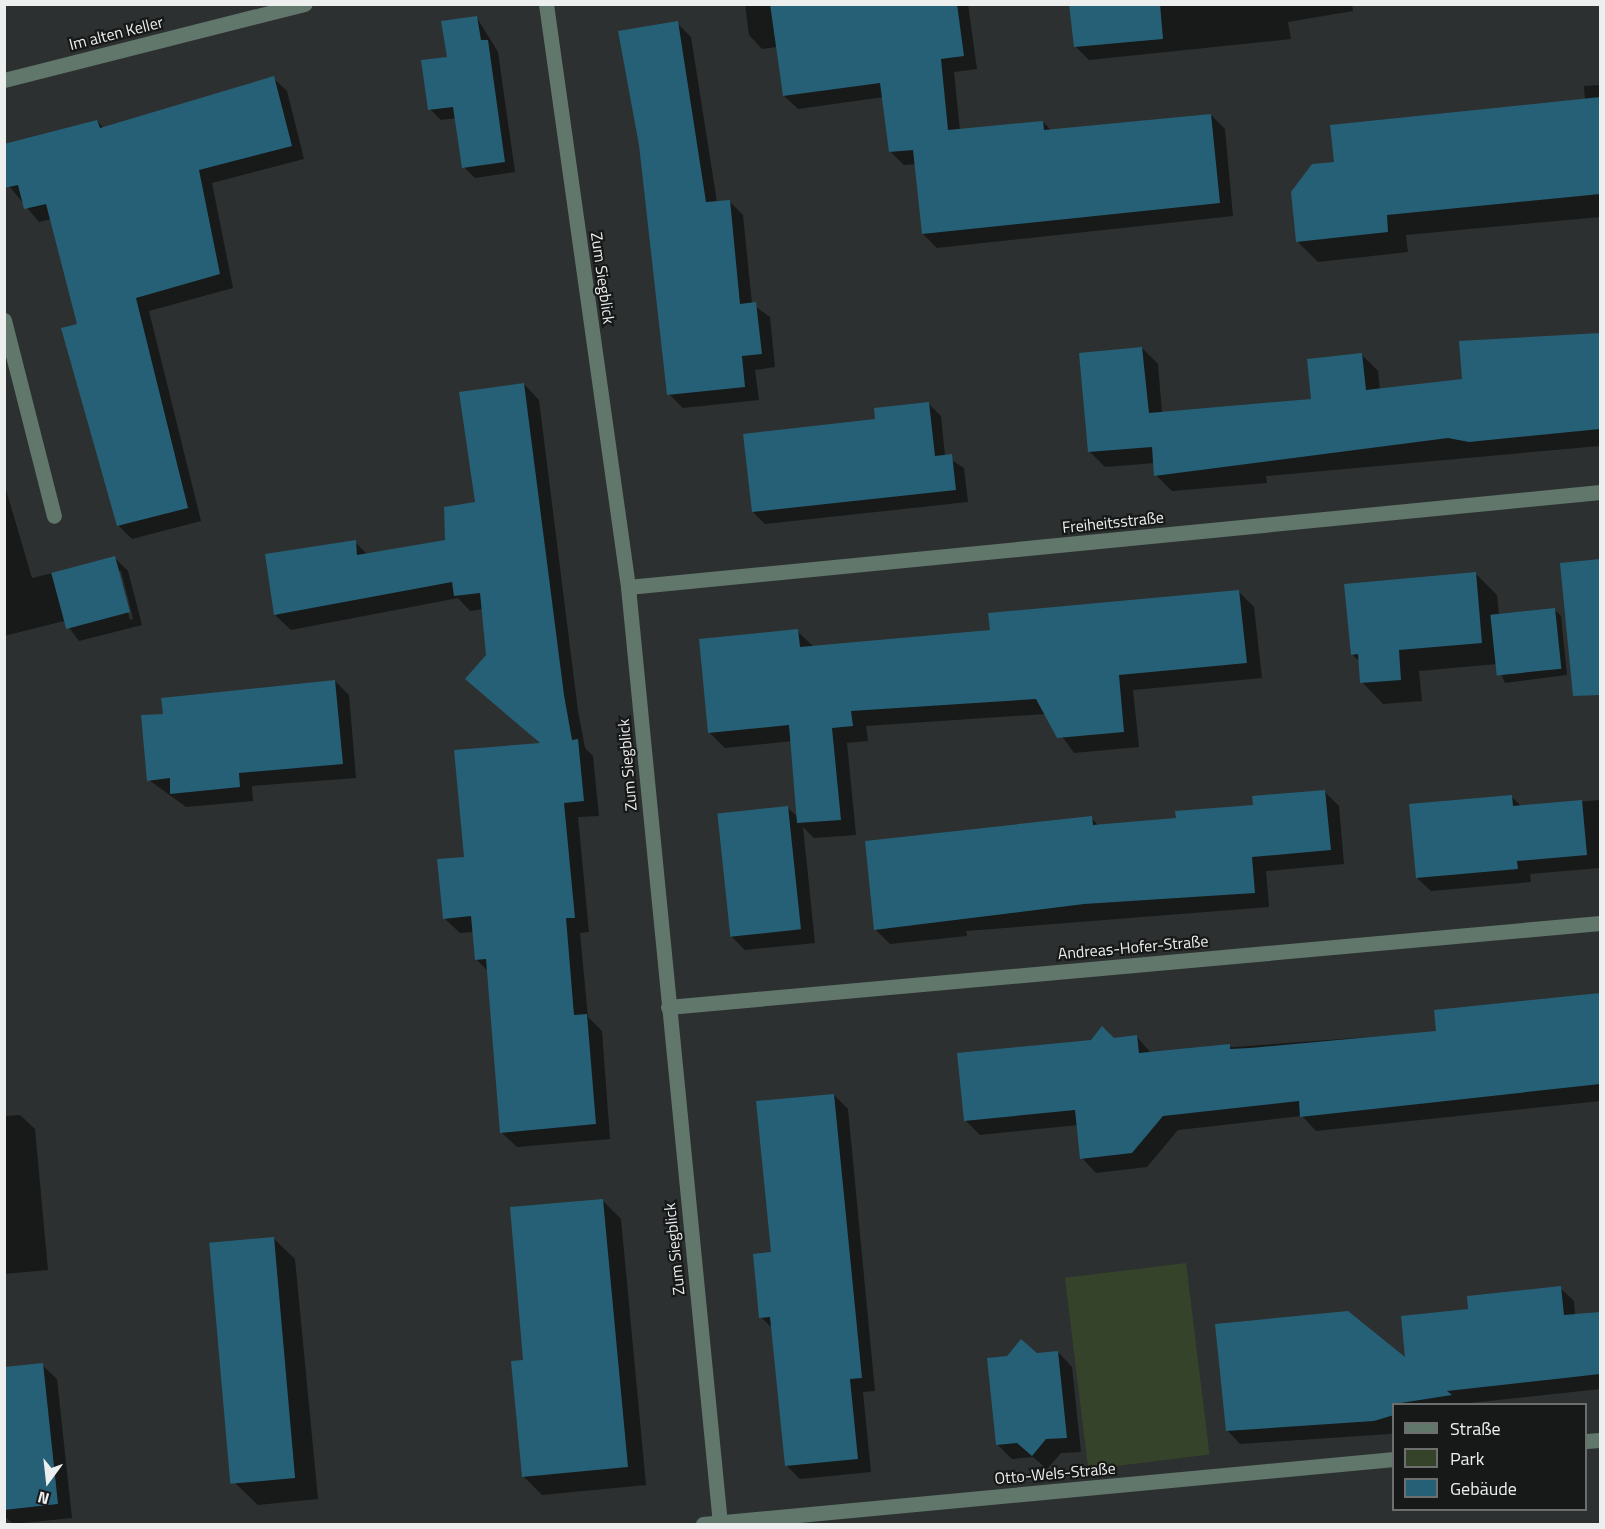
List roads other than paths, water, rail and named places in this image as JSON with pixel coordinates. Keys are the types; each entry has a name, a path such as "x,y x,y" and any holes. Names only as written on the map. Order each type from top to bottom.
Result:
{"street":[{"name":"Im alten Keller","path":"4,80 305,4"},
{"name":"Zum Siegblick","path":"546,4 628,587 719,1524"},
{"path":"4,320 54,516"},
{"name":"Freiheitsstraße","path":"628,587 1600,492"},
{"name":"Andreas-Hofer-Straße","path":"668,1007 1600,923"},
{"name":"Otto-Wels-Straße","path":"703,1524 1392,1459"}]}
